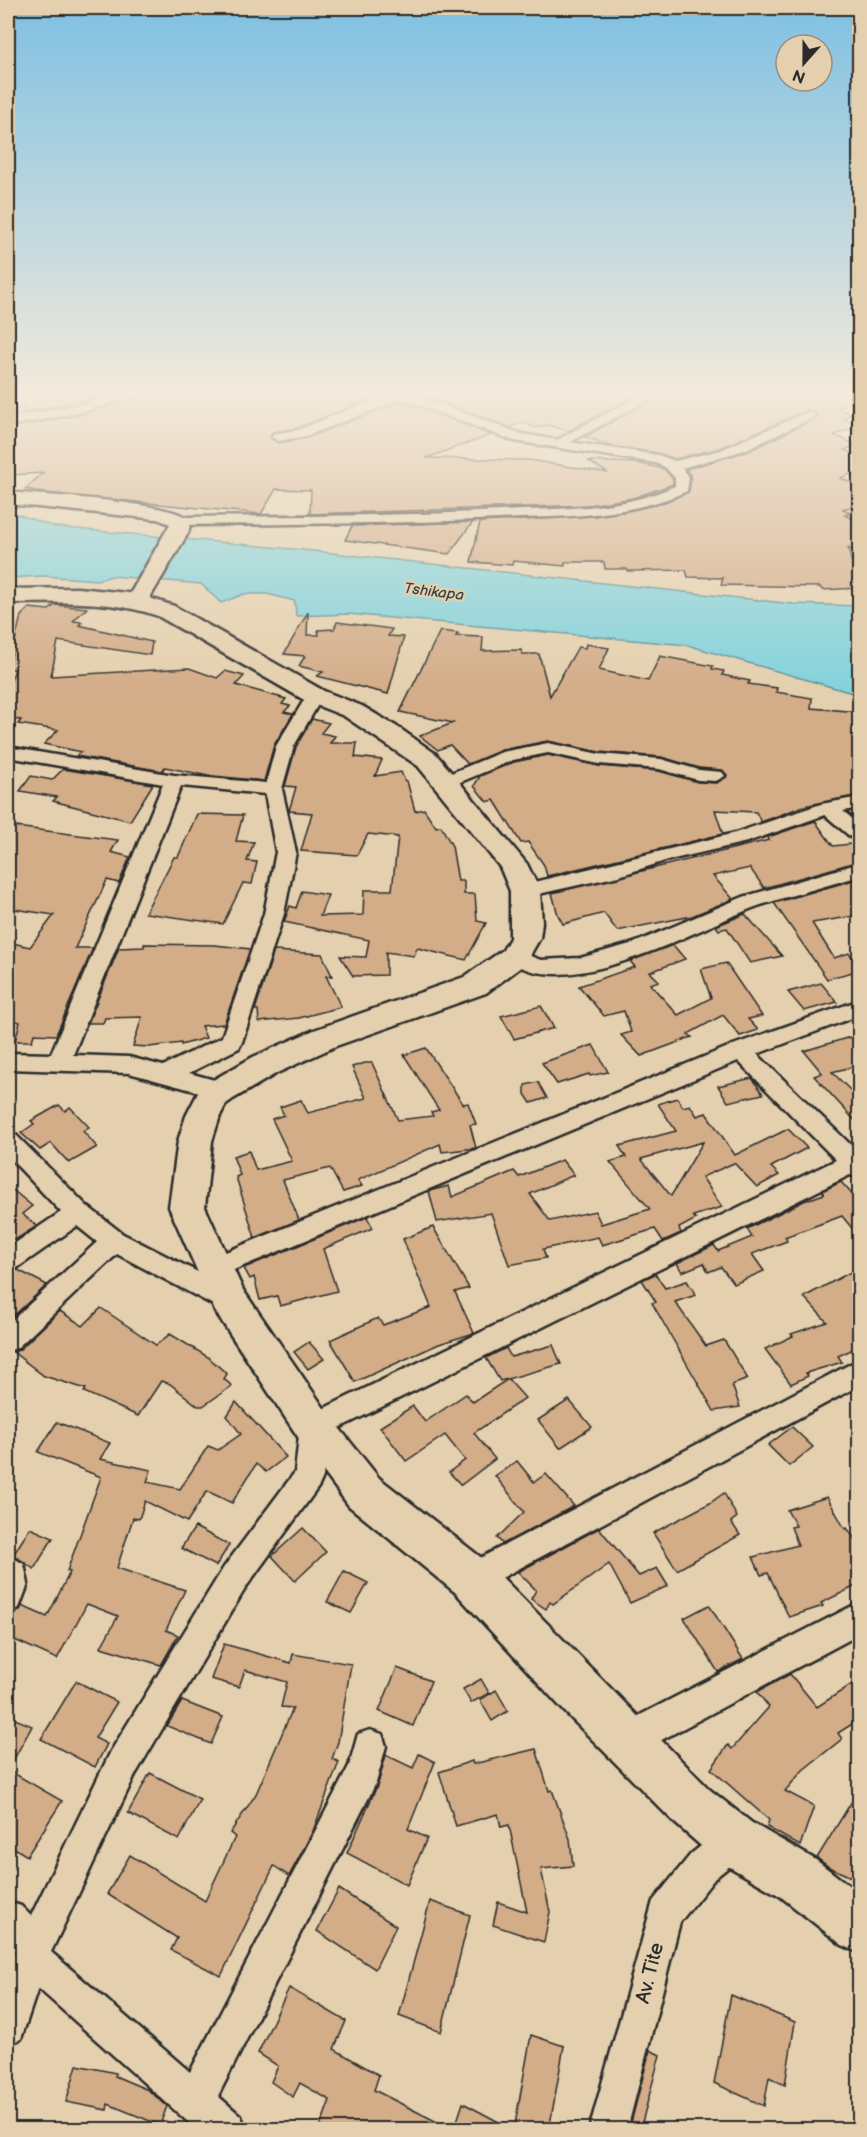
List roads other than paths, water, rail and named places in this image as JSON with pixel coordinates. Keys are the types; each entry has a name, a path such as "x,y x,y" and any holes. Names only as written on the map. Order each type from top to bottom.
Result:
{"main road":[{"path":"8,498 160,513 179,527 140,595"},
{"path":"8,596 140,595 315,696 352,711 390,733 427,760 513,864 525,891 527,923 525,938 514,957 475,985 325,1038 265,1065 213,1096 203,1116 195,1141 188,1207 228,1300 314,1427 364,1492 472,1578 692,1806 735,1841 798,1878 860,1927"}],"street":[{"path":"179,527 397,520 632,505 673,493"},
{"path":"163,1077 231,1042 274,914 286,852 273,789 285,746 315,696"},
{"path":"445,782 508,756 548,748 599,759 610,758 661,764 698,775 716,776"},
{"path":"8,752 174,780 273,789"},
{"path":"59,1063 174,780"},
{"path":"525,891 619,870 660,856 740,838 828,808 860,802"},
{"path":"828,808 860,835"},
{"path":"514,957 539,967 580,965 641,948 750,902 860,868"},
{"path":"215,1267 741,1051 860,1007"},
{"path":"8,2026 33,1952 123,1763 235,1576 309,1476 314,1427 857,1163 741,1051"},
{"path":"8,1061 129,1065 163,1077 221,1090"},
{"path":"8,1141 78,1213 114,1241 228,1300"},
{"path":"8,1261 78,1213"},
{"path":"8,1340 114,1241"},
{"path":"472,1578 860,1371"},
{"path":"8,1570 13,1574 13,1584 8,1597"},
{"path":"627,1740 860,1617"},
{"path":"195,2101 364,1772 370,1746"},
{"name":"Av. Tite","path":"608,2130 665,1913 703,1866 735,1841"},
{"path":"8,1919 33,1952 227,2130"}],"water":[{"name":"Tshikapa","path":"8,511 55,527 314,551 793,604 859,606 859,695 687,645 348,614 296,616 295,601 267,594 244,594 221,603 201,584 112,576 97,580 43,576 8,578"}]}
